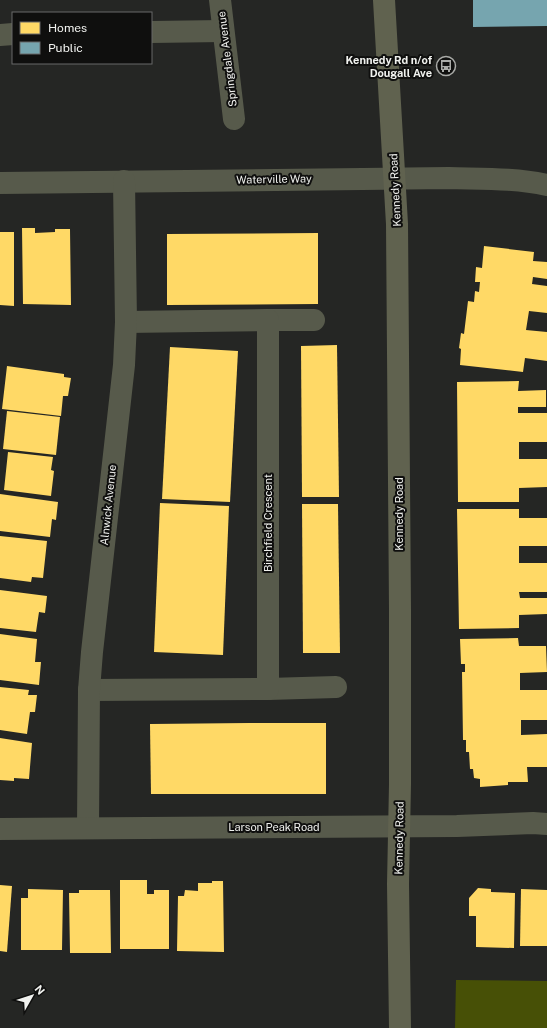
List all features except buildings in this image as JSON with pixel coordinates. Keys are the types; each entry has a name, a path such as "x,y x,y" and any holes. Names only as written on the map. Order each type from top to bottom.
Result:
{"main road":[{"name":"Kennedy Road","path":"384,0 397,224 400,609 398,884 400,1028"}],"street":[{"name":"Springdale Avenue","path":"220,0 234,119"},
{"path":"152,32 223,31"},
{"path":"0,35 12,34"},
{"name":"Waterville Way","path":"0,183 395,178 498,179 534,182 547,185"},
{"name":"Alnwick Avenue","path":"88,828 89,690 124,366 126,322 124,181"},
{"name":"Birchfield Crescent","path":"268,320 268,689"},
{"path":"126,322 314,320"},
{"path":"89,690 336,687"},
{"name":"Larson Peak Road","path":"0,829 399,827 533,822 547,824"}],"green space":[{"path":"456,980 547,981 547,1028 455,1028"}],"place":[{"name":"Kennedy Rd n/of Dougall Ave","path":"446,66"}]}
